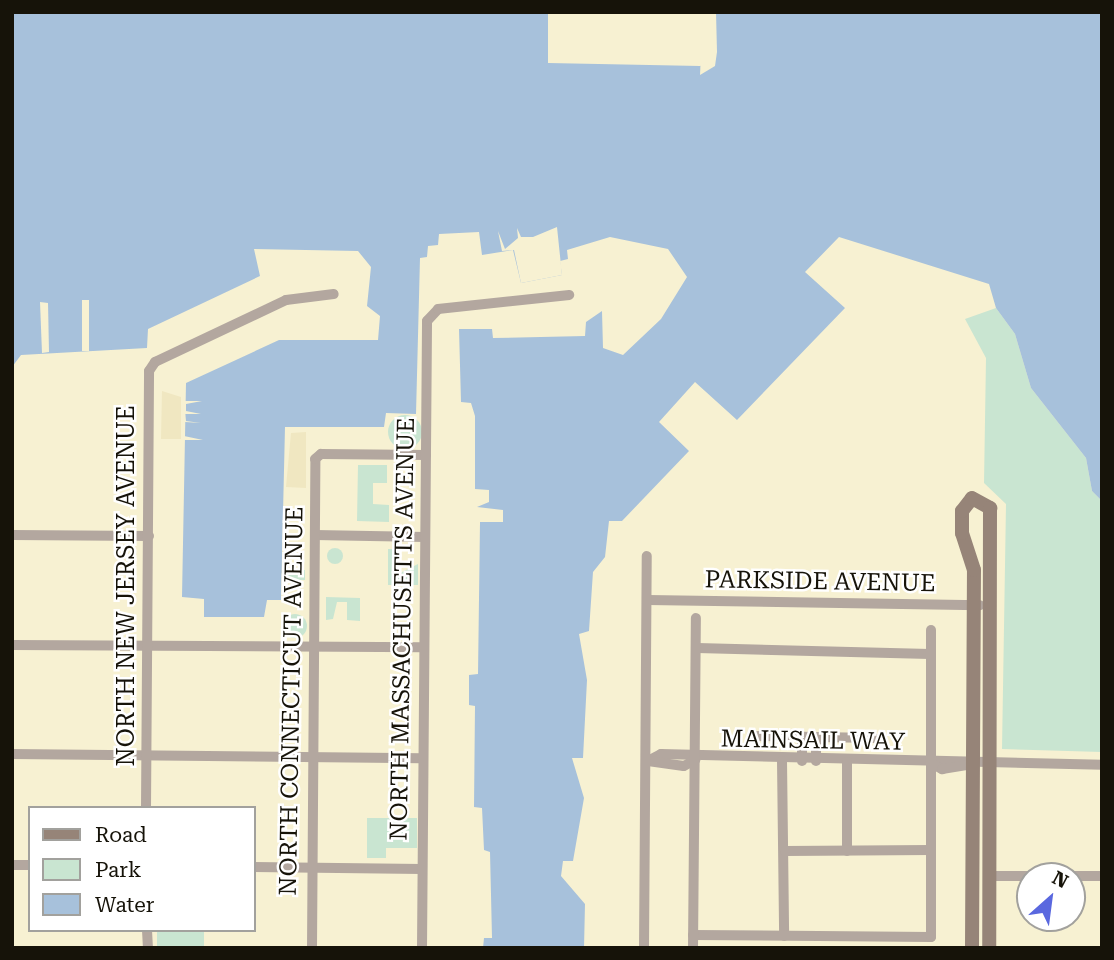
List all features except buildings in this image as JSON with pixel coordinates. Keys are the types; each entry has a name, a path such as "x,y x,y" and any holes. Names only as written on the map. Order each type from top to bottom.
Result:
{"street":[{"name":"NORTH NEW JERSEY AVENUE","path":"146,806 151,366 296,296 334,294"},
{"name":"NORTH MASSACHUSETTS AVENUE","path":"422,948 422,647 432,311 569,295"},
{"name":"NORTH CONNECTICUT AVENUE","path":"312,948 317,456 426,455"},
{"path":"972,948 974,570 962,533 962,511 972,498 989,508 989,948"},
{"path":"12,535 149,536"},
{"path":"315,535 425,537"},
{"path":"644,948 648,761 647,556"},
{"name":"PARKSIDE AVENUE","path":"648,600 991,605"},
{"path":"693,948 696,618"},
{"path":"693,934 931,937 930,631"},
{"path":"12,645 422,647"},
{"path":"697,648 930,654"},
{"path":"756,736 874,738"},
{"path":"802,737 802,761"},
{"path":"816,737 816,761"},
{"path":"12,754 422,758"},
{"name":"MAINSAIL WAY","path":"648,761 661,754 695,760 1102,765"},
{"path":"782,761 785,851 783,936"},
{"path":"847,762 847,851"},
{"path":"785,851 931,850"},
{"path":"256,867 422,869"},
{"path":"989,876 1016,876"}],"green space":[{"path":"996,308 1015,334 1031,388 1086,458 1092,491 1102,501 1102,752 1002,749 1006,504 984,483 986,358 965,319"},
{"path":"405,415 417,420 422,432 417,444 405,449 393,444 388,432 393,420"},
{"path":"358,465 387,465 387,483 373,483 373,504 389,505 389,522 357,521"},
{"path":"332,548 338,548 343,556 341,562 332,564 327,559 327,553"},
{"path":"388,549 398,549 400,573 418,564 418,585 388,585"},
{"path":"285,570 305,570 305,580 285,580"},
{"path":"326,597 360,598 360,621 347,620 347,602 337,602 333,619 326,620"},
{"path":"295,614 304,617 307,626 304,635 295,638 286,635 283,626 286,617"},
{"path":"367,818 417,818 417,848 386,848 386,858 367,858"},
{"path":"157,932 204,932 204,948 157,948"}],"sand":[{"path":"162,391 181,397 181,439 161,439"},
{"path":"306,432 306,488 286,487 291,433"}],"water":[{"path":"12,12 548,12 548,63 700,66 708,64 707,12 1102,12 1102,501 1092,491 1086,458 1031,388 1015,334 996,308 989,284 839,237 805,272 845,308 737,420 695,382 659,422 689,451 622,521 609,521 605,557 593,572 589,631 579,634 587,680 583,758 572,758 584,798 573,861 563,861 561,876 585,904 584,948 483,948 484,938 492,938 490,852 484,850 482,808 474,807 475,706 469,705 469,675 478,674 480,522 503,522 503,510 477,507 489,502 489,490 475,489 475,416 471,403 461,402 459,329 492,329 493,338 585,336 586,322 602,311 603,348 623,355 661,319 687,277 668,249 610,237 567,250 568,259 560,261 562,275 521,283 513,250 482,255 479,232 439,234 438,245 428,246 427,257 420,258 416,414 386,413 384,427 285,427 281,600 267,600 264,617 204,617 204,599 182,597 186,383 279,340 378,340 380,316 367,306 371,267 358,251 254,249 260,276 148,329 147,348 21,355 12,367"}],"pier":[{"path":"703,12 716,12 717,52 715,66 700,75"},
{"path":"557,227 562,275 521,283 514,250 502,251 498,231 505,249 518,238 517,228 521,237 533,237"},
{"path":"82,300 89,300 89,351 82,351"},
{"path":"40,302 48,303 49,352 42,353"},
{"path":"182,401 202,401 186,404 186,411 201,414 185,414 186,421 201,423 185,422 184,436 203,440 181,440"}]}
